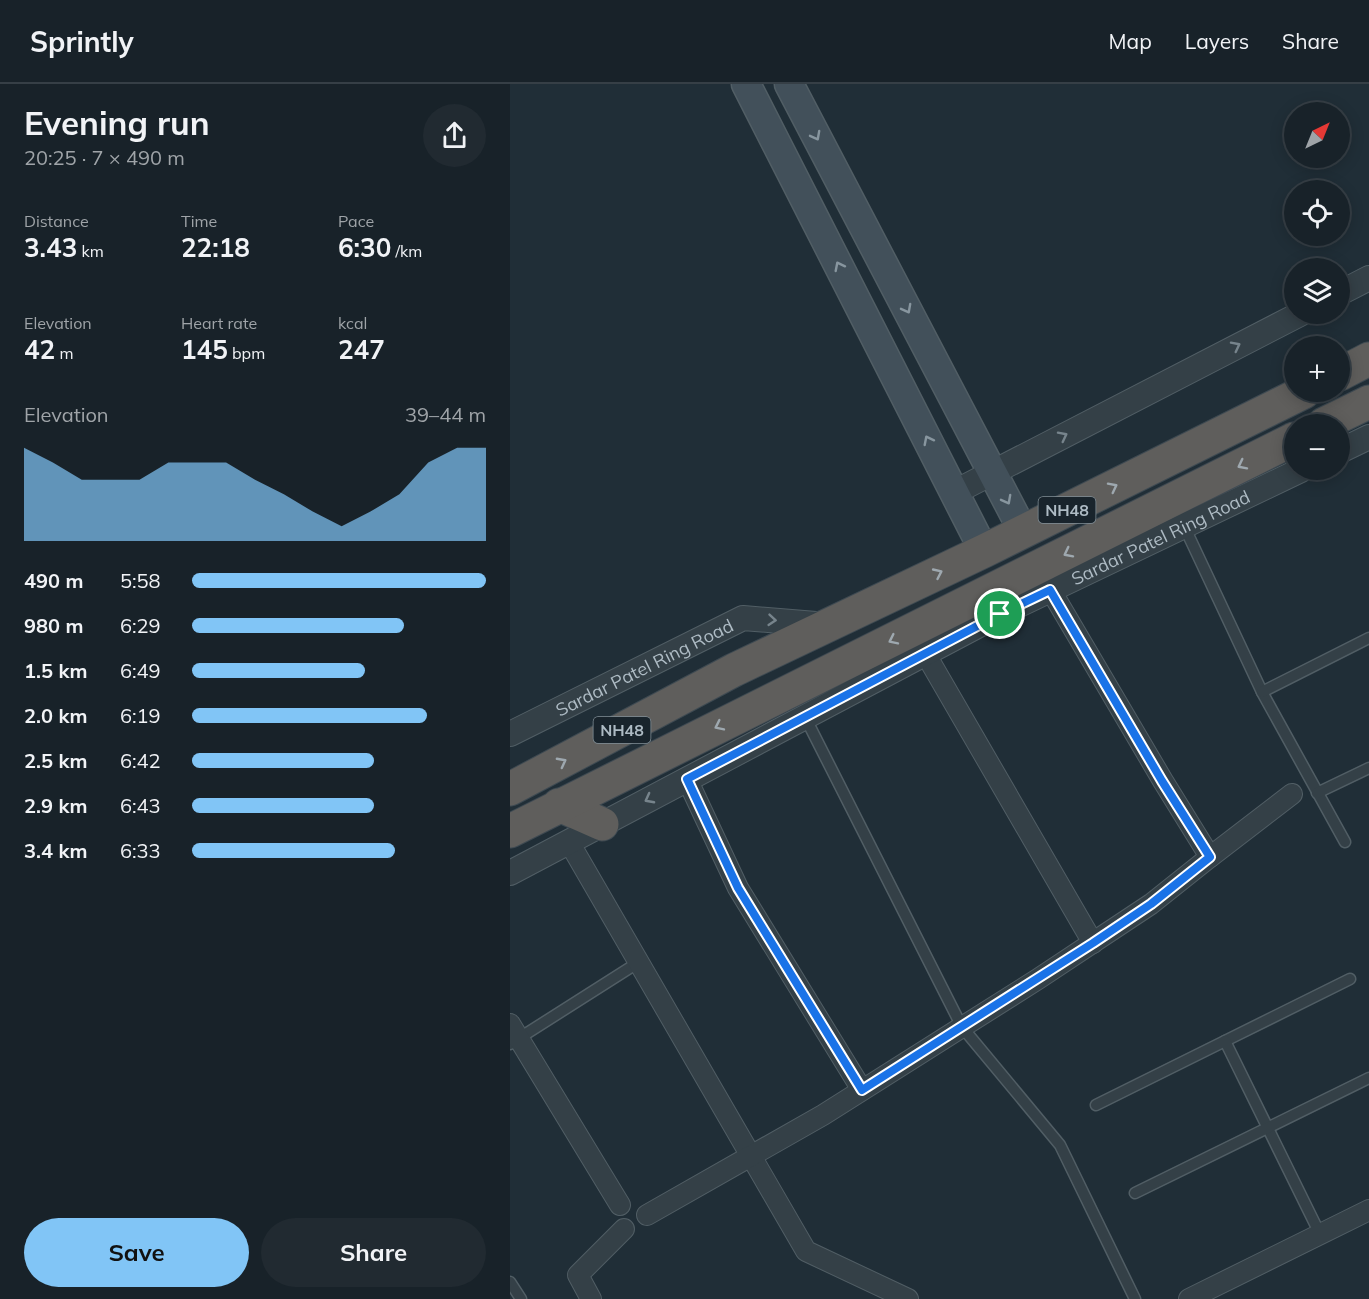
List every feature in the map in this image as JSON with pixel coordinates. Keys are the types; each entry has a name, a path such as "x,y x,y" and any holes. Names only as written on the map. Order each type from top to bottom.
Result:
{"highway":[{"path":"1350,369 1369,359"},
{"name":"NH48","path":"510,789 734,670 984,551 1284,402"},
{"path":"1344,414 1369,402"},
{"name":"Sardar Patel Ring Road","path":"559,806 1284,444"},
{"path":"559,806 602,824"},
{"name":"NH48","path":"510,831 559,806"}],"main road":[{"path":"746,84 984,551"},
{"path":"789,84 1023,531"}],"street":[{"path":"1350,288 1369,278"},
{"path":"955,492 1284,322"},
{"path":"1350,446 1369,437"},
{"name":"Sardar Patel Ring Road","path":"510,873 925,653 1050,590 1284,478"},
{"path":"1050,590 1162,781 1210,857"},
{"name":"Sardar Patel Ring Road","path":"510,734 744,618 829,625"},
{"path":"925,653 1093,943"},
{"path":"687,779 738,888 862,1090"},
{"path":"647,1215 862,1090 1093,943 1151,904 1292,794"},
{"path":"569,842 806,1251 908,1299"},
{"path":"513,1035 620,1205"},
{"path":"1189,1299 1369,1210"},
{"path":"591,1299 578,1275 624,1229"}],"lane":[{"path":"1184,526 1262,692 1345,842"},
{"path":"1262,692 1369,638"},
{"path":"805,717 962,1027 1060,1145 1135,1299"},
{"path":"1317,793 1369,768"},
{"path":"513,1035 639,962"},
{"path":"1096,1105 1350,979"},
{"path":"1225,1041 1320,1234"},
{"path":"1135,1193 1369,1078"},
{"path":"510,1282 521,1299"}],"route":[{"path":"1050,590 1162,781 1210,857 1151,904 1093,943 862,1090 738,888 687,779 1000,614 1050,590"}]}
